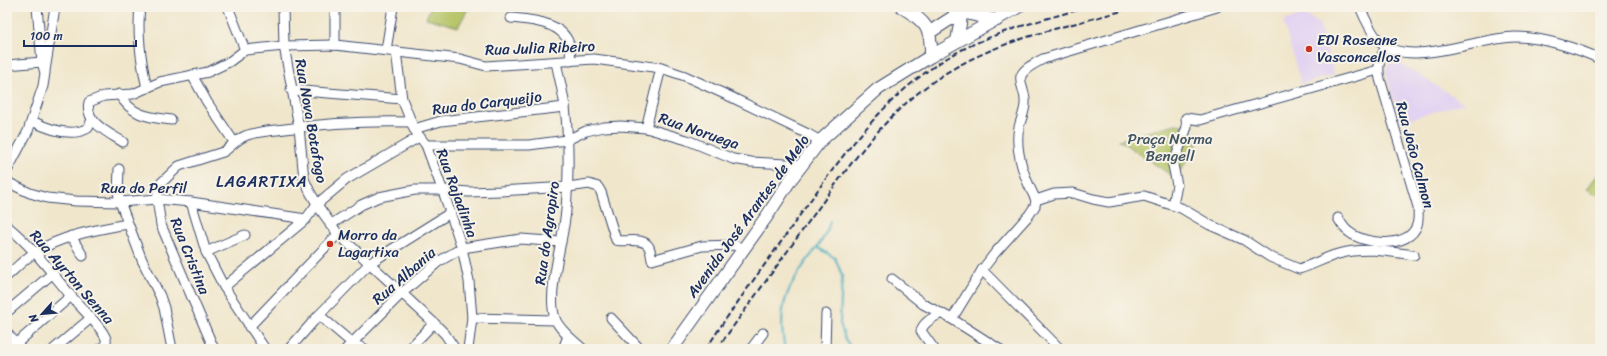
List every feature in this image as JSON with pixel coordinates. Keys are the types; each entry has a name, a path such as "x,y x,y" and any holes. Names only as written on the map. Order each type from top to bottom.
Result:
{"main road":[{"path":"902,7 924,23 930,32 931,56"},
{"name":"Avenida José Arantes de Melo","path":"672,349 820,141 878,89 931,56 1018,7"},
{"path":"930,32 956,10"},
{"path":"956,10 996,20"},
{"path":"956,10 960,24 957,41"}],"street":[{"path":"37,7 42,62 45,73"},
{"path":"7,171 32,121 39,98 45,73 55,7"},
{"path":"140,7 139,30 147,88"},
{"path":"123,142 92,120 88,105 91,101 104,96 133,94 160,82 203,74 214,70 245,50 228,7"},
{"name":"Rua Nova Botafogo","path":"283,7 284,46 299,127 304,178 310,192 330,225 338,234 446,334 455,349"},
{"path":"335,45 336,7"},
{"path":"386,50 394,7"},
{"path":"952,319 982,270 1035,206 1036,200 1024,174 1018,140 1019,126 1024,113 1025,100 1021,80 1025,71 1043,59 1217,7"},
{"path":"1360,7 1372,31 1379,41 1386,47 1410,53 1419,54 1515,37 1545,41 1581,51 1600,59"},
{"path":"511,18 539,21 555,28 565,37 570,47 570,61"},
{"name":"Rua Julia Ribeiro","path":"245,50 284,46 335,45 460,59 493,67 594,60 661,68 685,76 731,97 820,141"},
{"path":"1173,205 1177,185 1174,165 1186,127 1186,118 1200,120 1378,70 1379,62 1386,47"},
{"name":"Rua Rajadinha","path":"396,51 402,98 415,129 426,145 462,248 469,281 472,318 468,349"},
{"path":"7,65 42,62"},
{"name":"Rua do Agropiro","path":"555,320 553,293 566,212 569,175 565,107 556,62"},
{"path":"646,128 661,68"},
{"name":"Rua João Calmon","path":"1338,218 1348,232 1356,237 1386,242 1399,241 1408,238 1418,225 1418,207 1378,70"},
{"path":"192,75 207,102 234,142"},
{"path":"291,90 402,98"},
{"path":"119,94 129,108 136,112 149,117 171,120"},
{"name":"Rua do Carqueijo","path":"224,287 306,219 318,204 347,179 415,129 441,121 565,107"},
{"path":"32,121 52,130 77,132 88,128 92,120"},
{"path":"156,199 160,185 179,166 223,152 234,142 245,136 259,132 299,127 371,122 415,129"},
{"name":"Rua Noruega","path":"426,145 528,145 567,140 586,131 604,126 621,126 646,128 687,140 733,159 751,162 802,165"},
{"path":"119,169 118,192 120,202 127,224 142,260 160,296 164,308 172,349"},
{"name":"Rua do Perfil","path":"7,182 30,193 47,198 76,202 120,202 156,199 191,202 306,219"},
{"path":"330,225 361,205 379,196 416,190 469,192 594,185 598,187 601,192 616,240 632,240 645,243 649,246 652,260 702,246 734,245 744,249"},
{"path":"1036,200 1054,194 1072,193 1109,202 1144,196 1181,208 1210,225 1244,240 1270,257 1299,269 1343,253 1362,251 1414,255"},
{"name":"Rua Cristina","path":"156,199 161,225 214,349"},
{"path":"191,202 206,252 224,287 249,327 265,349"},
{"path":"290,349 319,315 370,264 450,213"},
{"path":"7,276 34,253 71,236 127,224"},
{"name":"Rua Ayrton Senna","path":"7,226 52,273 105,336 105,345 100,349"},
{"path":"249,327 338,234"},
{"path":"206,252 245,235"},
{"path":"71,236 84,256"},
{"name":"Rua Albania","path":"349,346 402,293 438,262 462,248 521,239 561,242"},
{"path":"982,270 1060,349"},
{"path":"7,312 52,273"},
{"path":"892,279 923,304 952,319 999,349"},
{"path":"7,333 19,346 71,296"},
{"path":"934,349 921,330 926,322 941,313"},
{"path":"825,349 826,314"},
{"path":"319,315 349,346 365,349"},
{"path":"54,349 91,318"},
{"path":"472,318 555,320 568,336 583,349"},
{"path":"611,318 640,349"},
{"path":"409,349 434,323"},
{"path":"754,348 763,333"},
{"path":"563,349 568,336"}],"shaded area":[{"name":"EDI Roseane Vasconcellos","path":"1305,15 1319,24 1334,75 1301,84 1283,21"},
{"path":"1396,61 1464,103 1400,122 1386,71 1388,65"}],"green space":[{"path":"431,7 469,7 458,27 426,18"},
{"name":"Praça Norma Bengell","path":"1175,124 1184,126 1193,133 1197,146 1175,178 1119,140"},
{"path":"1600,171 1600,197 1587,189"}],"waterway":[{"path":"785,349 782,323 785,301 794,280 819,245 830,221"},
{"path":"817,247 835,258 842,275 840,323 845,339 852,349"}],"railway":[{"path":"706,349 732,310 833,169 868,126 887,105 908,86 930,69 970,46 1003,32 1088,7"},
{"path":"717,349 856,157 892,116 912,98 934,81 958,66 1000,47 1045,32 1136,7"}],"place":[{"name":"EDI Roseane Vasconcellos","path":"1309,49"},
{"name":"Morro da Lagartixa","path":"330,244"}],"district":[{"name":"LAGARTIXA","path":"262,181"}]}
